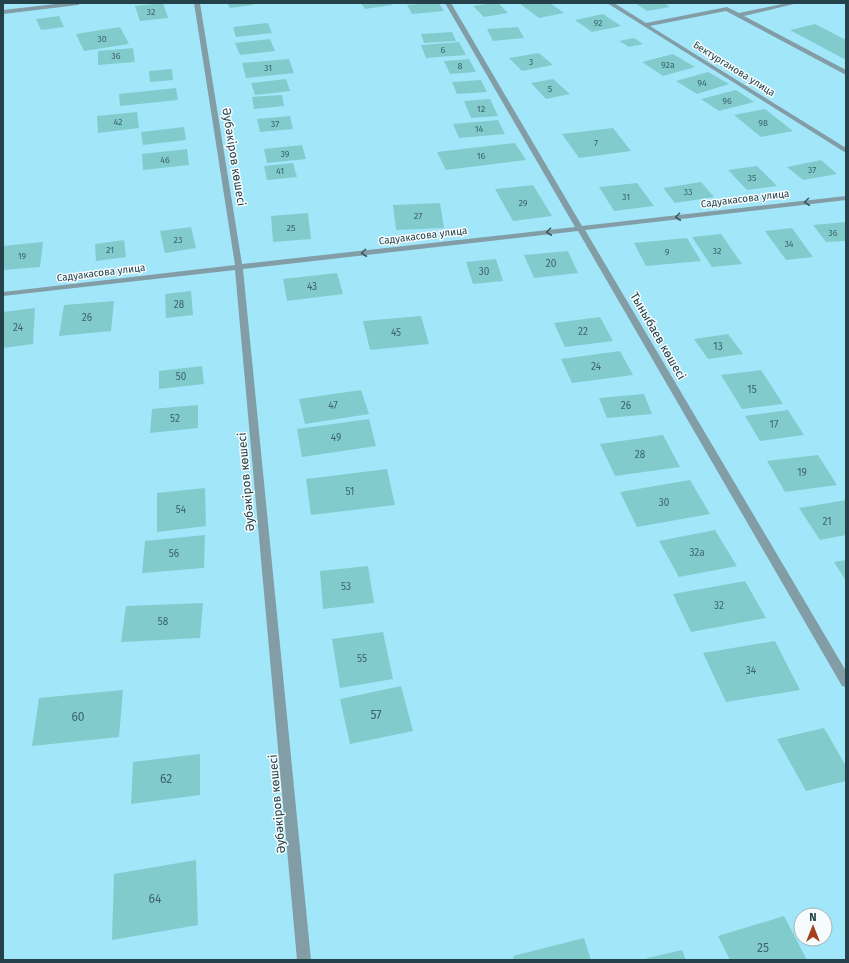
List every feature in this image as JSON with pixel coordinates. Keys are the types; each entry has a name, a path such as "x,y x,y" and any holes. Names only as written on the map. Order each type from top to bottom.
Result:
{"street":[{"path":"3,12 78,3"},
{"name":"Әубәкіров көшесі","path":"197,3 239,268 304,960"},
{"name":"Тыныбаев көшесі","path":"448,3 846,682"},
{"name":"Бектурганова улица","path":"610,3 846,151"},
{"path":"739,15 795,3"},
{"path":"645,25 727,9 846,73"},
{"name":"Садуакасова улица","path":"3,294 846,198"}],"building":[{"path":"163,3 168,18 140,21 135,6"},
{"path":"227,3 252,3 253,5 230,8"},
{"path":"361,3 390,3 392,5 365,9"},
{"path":"439,3 444,11 412,14 407,5"},
{"path":"498,3 508,13 484,17 473,6"},
{"path":"519,3 550,3 564,13 539,18"},
{"path":"635,3 665,3 670,7 647,11"},
{"path":"603,14 621,26 592,32 575,20"},
{"path":"59,16 64,27 41,30 36,19"},
{"path":"268,23 272,33 236,37 233,27"},
{"path":"815,24 846,40 846,60 790,30"},
{"path":"120,27 129,44 84,51 76,34"},
{"path":"518,27 524,38 493,41 487,29"},
{"path":"452,32 456,41 424,43 421,34"},
{"path":"634,38 643,44 629,47 619,41"},
{"path":"270,39 275,51 240,55 235,43"},
{"path":"459,42 466,55 426,58 421,45"},
{"path":"133,48 135,62 98,65 98,51"},
{"path":"539,53 553,65 522,71 509,58"},
{"path":"673,54 695,67 663,76 642,62"},
{"path":"289,59 294,73 246,78 242,63"},
{"path":"469,59 476,72 450,74 444,61"},
{"path":"172,69 173,80 150,82 149,71"},
{"path":"708,72 729,84 697,94 676,81"},
{"path":"286,79 290,91 255,95 251,83"},
{"path":"553,79 570,94 546,99 531,83"},
{"path":"481,80 487,92 457,94 452,82"},
{"path":"176,88 178,100 120,106 119,94"},
{"path":"736,90 754,102 719,111 701,99"},
{"path":"282,95 284,106 254,109 252,97"},
{"path":"490,99 498,116 471,118 464,101"},
{"path":"765,109 793,131 761,137 734,115"},
{"path":"137,112 139,128 98,133 97,116"},
{"path":"290,116 293,129 260,132 257,119"},
{"path":"498,120 505,134 459,138 453,124"},
{"path":"184,127 186,140 143,145 141,132"},
{"path":"613,128 631,151 579,158 562,134"},
{"path":"515,143 526,160 446,170 437,152"},
{"path":"302,145 306,159 267,163 264,149"},
{"path":"187,149 189,165 143,170 142,154"},
{"path":"821,160 837,174 803,180 787,167"},
{"path":"293,163 297,177 267,180 264,166"},
{"path":"757,166 777,186 747,190 728,170"},
{"path":"701,182 714,197 675,203 663,188"},
{"path":"637,183 654,206 614,211 599,187"},
{"path":"533,185 552,216 513,221 495,189"},
{"path":"440,203 444,228 396,230 393,205"},
{"path":"308,213 311,239 273,242 271,216"},
{"path":"846,222 846,241 826,242 813,225"},
{"path":"191,227 196,248 165,253 160,231"},
{"path":"792,228 813,257 786,260 765,231"},
{"path":"721,234 742,264 712,267 692,237"},
{"path":"687,238 701,261 646,266 634,243"},
{"path":"124,240 126,257 96,261 95,244"},
{"path":"43,242 40,267 3,270 3,246"},
{"path":"568,251 578,273 534,278 524,255"},
{"path":"496,259 503,281 473,284 466,262"},
{"path":"337,273 343,294 287,301 283,279"},
{"path":"191,291 193,315 166,318 165,294"},
{"path":"114,301 111,331 59,336 64,305"},
{"path":"35,308 33,344 3,348 3,312"},
{"path":"421,316 429,344 370,350 363,321"},
{"path":"600,317 613,341 565,347 554,323"},
{"path":"728,334 743,354 708,359 694,339"},
{"path":"620,351 633,375 572,383 561,359"},
{"path":"202,366 204,384 159,389 159,371"},
{"path":"761,370 783,404 742,409 721,375"},
{"path":"361,390 369,414 305,424 299,399"},
{"path":"644,394 652,414 607,418 599,398"},
{"path":"198,405 198,428 150,433 152,409"},
{"path":"788,410 804,435 760,441 745,416"},
{"path":"369,419 376,446 302,457 297,429"},
{"path":"663,435 680,467 615,476 600,444"},
{"path":"818,455 837,485 785,492 767,461"},
{"path":"387,469 395,505 311,515 306,479"},
{"path":"690,480 710,514 637,527 620,492"},
{"path":"205,488 206,526 157,532 157,493"},
{"path":"846,500 846,535 820,540 799,508"},
{"path":"715,530 737,566 679,577 659,541"},
{"path":"205,535 204,568 142,573 145,541"},
{"path":"846,560 846,581 834,562"},
{"path":"368,566 374,603 323,609 320,571"},
{"path":"745,581 766,618 691,632 673,594"},
{"path":"203,603 200,638 121,642 126,606"},
{"path":"383,632 393,679 340,688 332,639"},
{"path":"775,641 800,690 726,702 703,653"},
{"path":"401,686 413,731 350,744 340,699"},
{"path":"123,690 119,737 32,746 39,698"},
{"path":"824,728 846,766 846,781 806,791 777,739"},
{"path":"200,754 200,795 131,804 133,762"},
{"path":"196,860 198,925 112,940 114,874"},
{"path":"784,916 793,933 793,947 800,947 807,960 730,960 718,936"},
{"path":"584,938 591,960 514,960 513,956"},
{"path":"682,950 686,960 644,960 644,959"}]}
